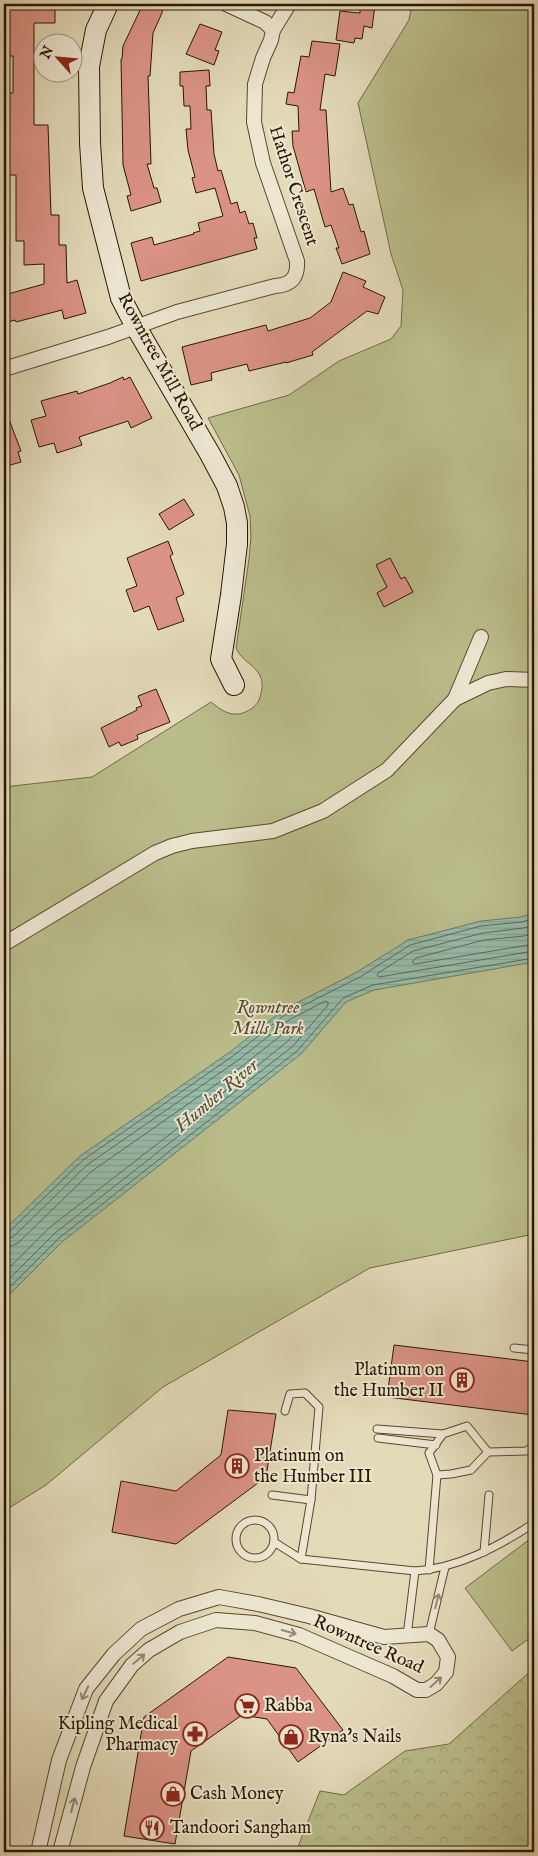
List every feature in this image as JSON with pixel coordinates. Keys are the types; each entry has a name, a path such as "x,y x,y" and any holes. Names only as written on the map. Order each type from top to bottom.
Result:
{"street":[{"name":"Rowntree Mill Road","path":"108,4 96,30 89,66 90,143 93,188 121,298 210,454 227,486 234,507 237,544 221,659 234,685"},
{"path":"226,4 265,22 273,30"},
{"name":"Hathor Crescent","path":"136,327 177,312 275,286 286,285 294,280 298,270 297,261 263,163 254,122 256,84 263,58 273,30 289,4"},
{"path":"4,369 136,327"},
{"path":"455,699 480,637"},
{"path":"4,944 155,853 192,841 273,831 324,811 386,770 455,699 488,683 506,679 534,680"},
{"name":"Rowntree Road","path":"38,1852 59,1760 86,1689 114,1654 141,1629 179,1609 219,1597 258,1604 384,1638 429,1634 438,1640 448,1657 446,1672 436,1684 426,1690 417,1690 393,1676 299,1635 255,1623 216,1620 180,1632 149,1650 132,1665 106,1701 83,1767 60,1852"},
{"path":"59,1760 83,1767"}],"lane":[{"path":"514,1348 534,1350"},
{"path":"285,1412 290,1394 304,1393 319,1407 312,1500 301,1559"},
{"path":"377,1428 443,1434 467,1426 488,1452"},
{"path":"428,1570 437,1475 430,1453 443,1434"},
{"path":"378,1438 436,1444"},
{"path":"437,1475 471,1470 488,1452 526,1451 534,1446"},
{"path":"272,1495 312,1500"},
{"path":"484,1552 488,1495"},
{"path":"256,1521 264,1523 269,1527 273,1534 274,1542 267,1554 254,1558 240,1552 236,1536 243,1525 256,1521"},
{"path":"274,1542 301,1559 415,1571 445,1568 516,1536 534,1523"},
{"path":"429,1634 445,1568"},
{"path":"407,1636 415,1571"}],"green space":[{"name":"Rowntree Mills Park","path":"412,4 534,4 534,1234 370,1268 163,1387 46,1485 4,1511 4,787 92,777 211,702 226,712 238,714 251,709 259,700 262,687 259,673 239,654 236,648 249,559 250,516 239,475 208,418 289,395 339,361 391,339 401,326 403,290 391,254 358,103 409,20"},
{"path":"534,1536 534,1635 512,1651 465,1588"},
{"path":"534,1668 534,1847 525,1852 296,1852 320,1791 344,1795 405,1751 449,1744"}],"water":[{"name":"Humber River","path":"534,913 534,962 374,990 346,1002 301,1054 62,1242 4,1300 4,1230 80,1156 230,1052 283,1010 357,972 408,940 481,921 521,917"}],"building":[{"path":"8,4 55,4 55,23 34,23 34,32 32,32 32,82 34,82 34,125 48,125 51,215 59,215 59,245 66,245 67,283 77,280 86,313 64,319 62,310 16,322 15,320 4,323 4,299 9,297 8,294 44,284 44,264 24,265 24,241 16,241 16,175 4,175 4,101 9,101 9,93 13,93 13,56 4,56 4,38 8,38"},
{"path":"143,4 163,4 162,13 153,33 150,76 148,76 151,164 147,164 154,188 157,188 161,202 131,211 127,196 131,195 123,165 121,59 123,46"},
{"path":"375,5 372,28 364,26 362,39 355,38 354,43 336,40 340,11 360,13 360,7"},
{"path":"200,24 222,32 215,50 219,51 214,65 186,54"},
{"path":"312,41 340,44 335,76 325,74 320,110 326,110 331,192 343,188 349,205 353,204 361,232 364,231 370,254 342,264 331,225 325,227 314,189 306,192 293,146 292,131 299,131 298,106 286,104 288,92 294,93 301,56 309,57"},
{"path":"209,70 210,86 206,86 207,110 211,110 214,154 218,171 221,170 231,204 237,202 240,213 245,211 249,224 253,223 257,238 254,238 257,249 141,281 131,243 152,237 154,245 194,234 200,231 198,223 223,216 215,188 196,193 192,178 195,177 188,150 186,129 191,129 190,106 184,106 183,86 180,86 180,72"},
{"path":"343,272 366,281 363,287 385,297 378,314 367,311 312,352 313,355 249,371 247,364 211,373 212,380 191,385 182,347 266,325 268,331 310,318 331,302"},
{"path":"123,377 124,380 130,377 152,418 131,428 128,421 79,437 82,445 57,453 54,443 39,447 31,420 46,416 41,401 77,391 78,394"},
{"path":"5,409 21,451 18,452 21,462 7,466 7,464 4,465"},
{"path":"184,499 194,515 169,530 159,514"},
{"path":"168,541 173,554 170,556 184,594 176,598 184,621 158,630 149,606 134,612 126,590 137,586 127,558"},
{"path":"390,558 401,579 405,577 413,592 384,607 377,593 387,587 376,565"},
{"path":"156,689 170,722 137,735 138,739 121,746 119,742 109,747 101,728 137,710 136,708 142,706 138,696"},
{"name":"Platinum on the Humber II","path":"394,1345 534,1362 533,1415 387,1397"},
{"name":"Platinum on the Humber III","path":"228,1410 276,1414 266,1477 176,1544 112,1532 121,1481 176,1491 221,1455"},
{"path":"228,1657 296,1668 343,1730 298,1762 267,1719 242,1715 191,1751 175,1844 124,1836 144,1717"}],"place":[{"name":"Platinum on the Humber II","path":"462,1380"},
{"name":"Platinum on the Humber III","path":"237,1466"},
{"name":"Rabba","path":"247,1706"},
{"name":"Kipling Medical Pharmacy","path":"195,1734"},
{"name":"Ryna's Nails","path":"291,1737"},
{"name":"Cash Money","path":"173,1794"},
{"name":"Tandoori Sangham","path":"152,1828"}]}
